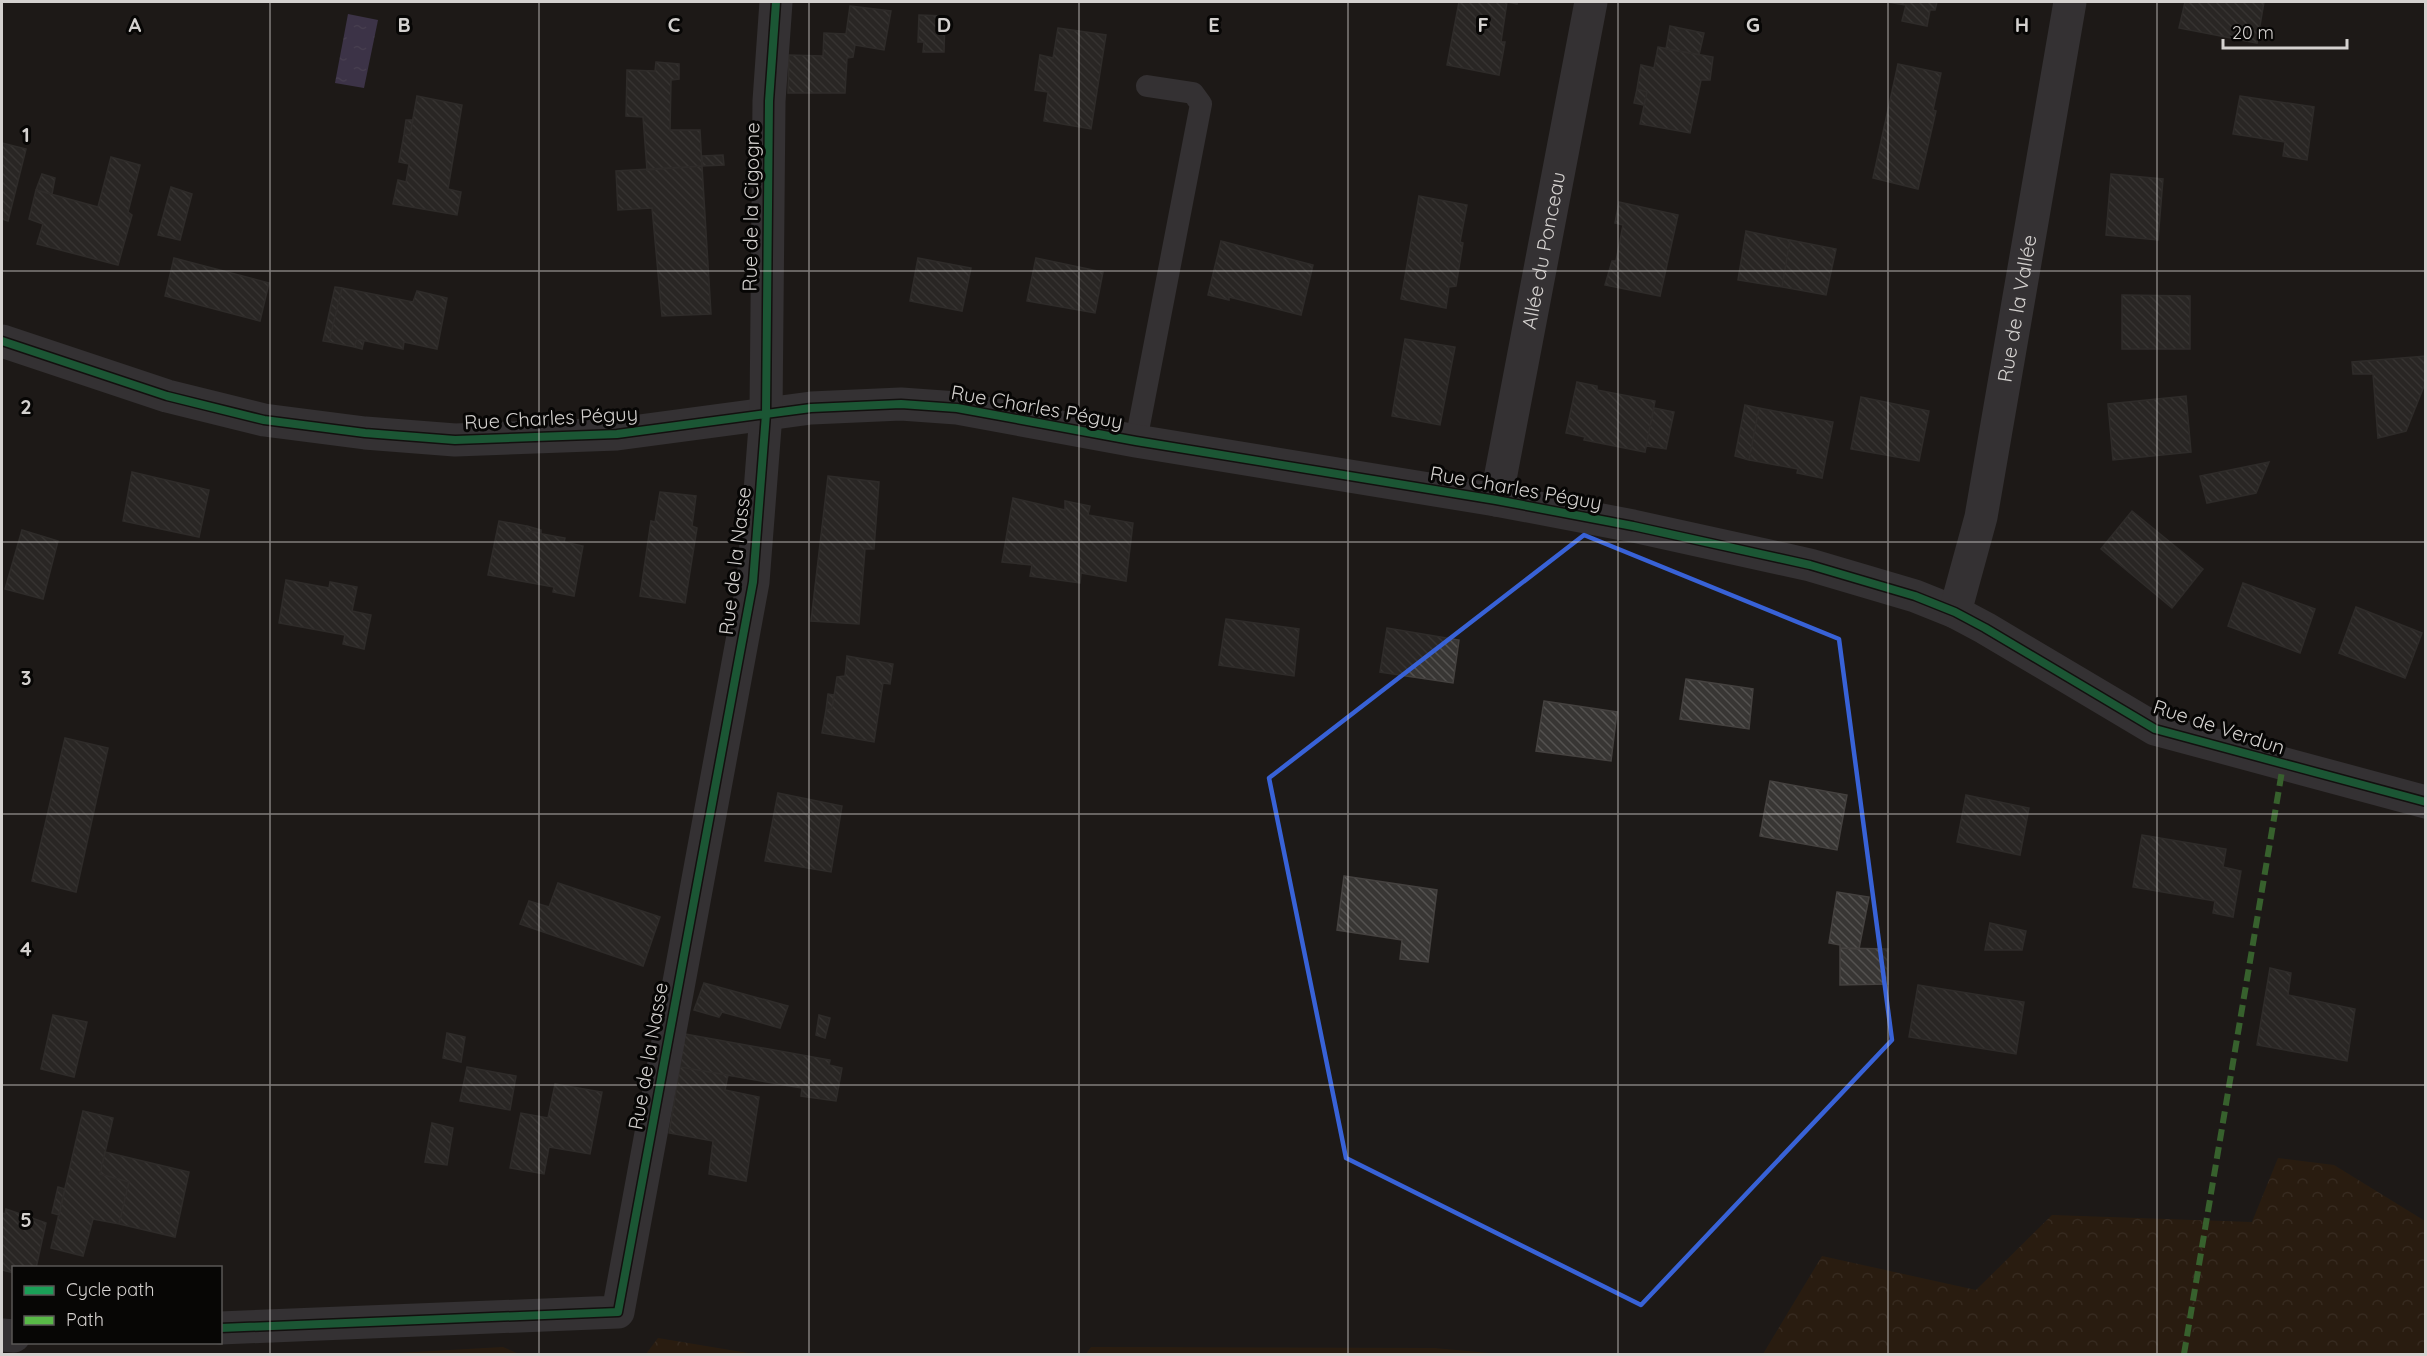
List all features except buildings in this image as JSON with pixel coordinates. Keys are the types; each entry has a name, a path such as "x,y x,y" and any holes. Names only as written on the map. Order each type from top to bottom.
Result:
{"street":[{"name":"Rue de la Cigogne","path":"766,414 769,101 776,2"},
{"name":"Allée du Ponceau","path":"1496,500 1591,2"},
{"name":"Rue de la Vallée","path":"1955,612 1982,517 2070,2"},
{"name":"Rue Charles Péguy","path":"2,341 178,399 264,420 365,433 455,440 617,434 822,408 901,404 957,408 1136,441 1496,500 1633,526 1810,565 1915,597 1955,612"},
{"name":"Rue de la Nasse","path":"222,1328 618,1312 753,582 766,414"},
{"name":"Rue de Verdun","path":"1955,612 2155,729 2426,802"}],"lane":[{"path":"1136,441 1201,104 1193,93 1147,86"}],"highlighted area":[{"path":"1584,535 1839,639 1892,1040 1641,1305 1346,1158 1269,778"}],"green space":[{"path":"2278,1158 2334,1165 2425,1221 2425,1354 1763,1354 1822,1256 1976,1290 2052,1215 2252,1222"},
{"path":"658,1338 754,1354 646,1354"},
{"path":"503,1347 519,1354 379,1354"},
{"path":"1091,1347 1434,1348 1500,1354 1086,1354"}],"water":[{"path":"348,14 378,20 364,88 335,83"}],"marked path":[{"path":"2184,1354 2283,765"}],"cycle path":[{"path":"222,1328 618,1312 753,582 766,414 769,101 776,2"},
{"path":"2,341 167,396 264,420 365,433 455,440 617,434 811,408 901,404 957,408 1136,441 1496,500 1633,526 1810,565 1915,596 1955,612 1985,628 2155,729 2426,802"}]}
